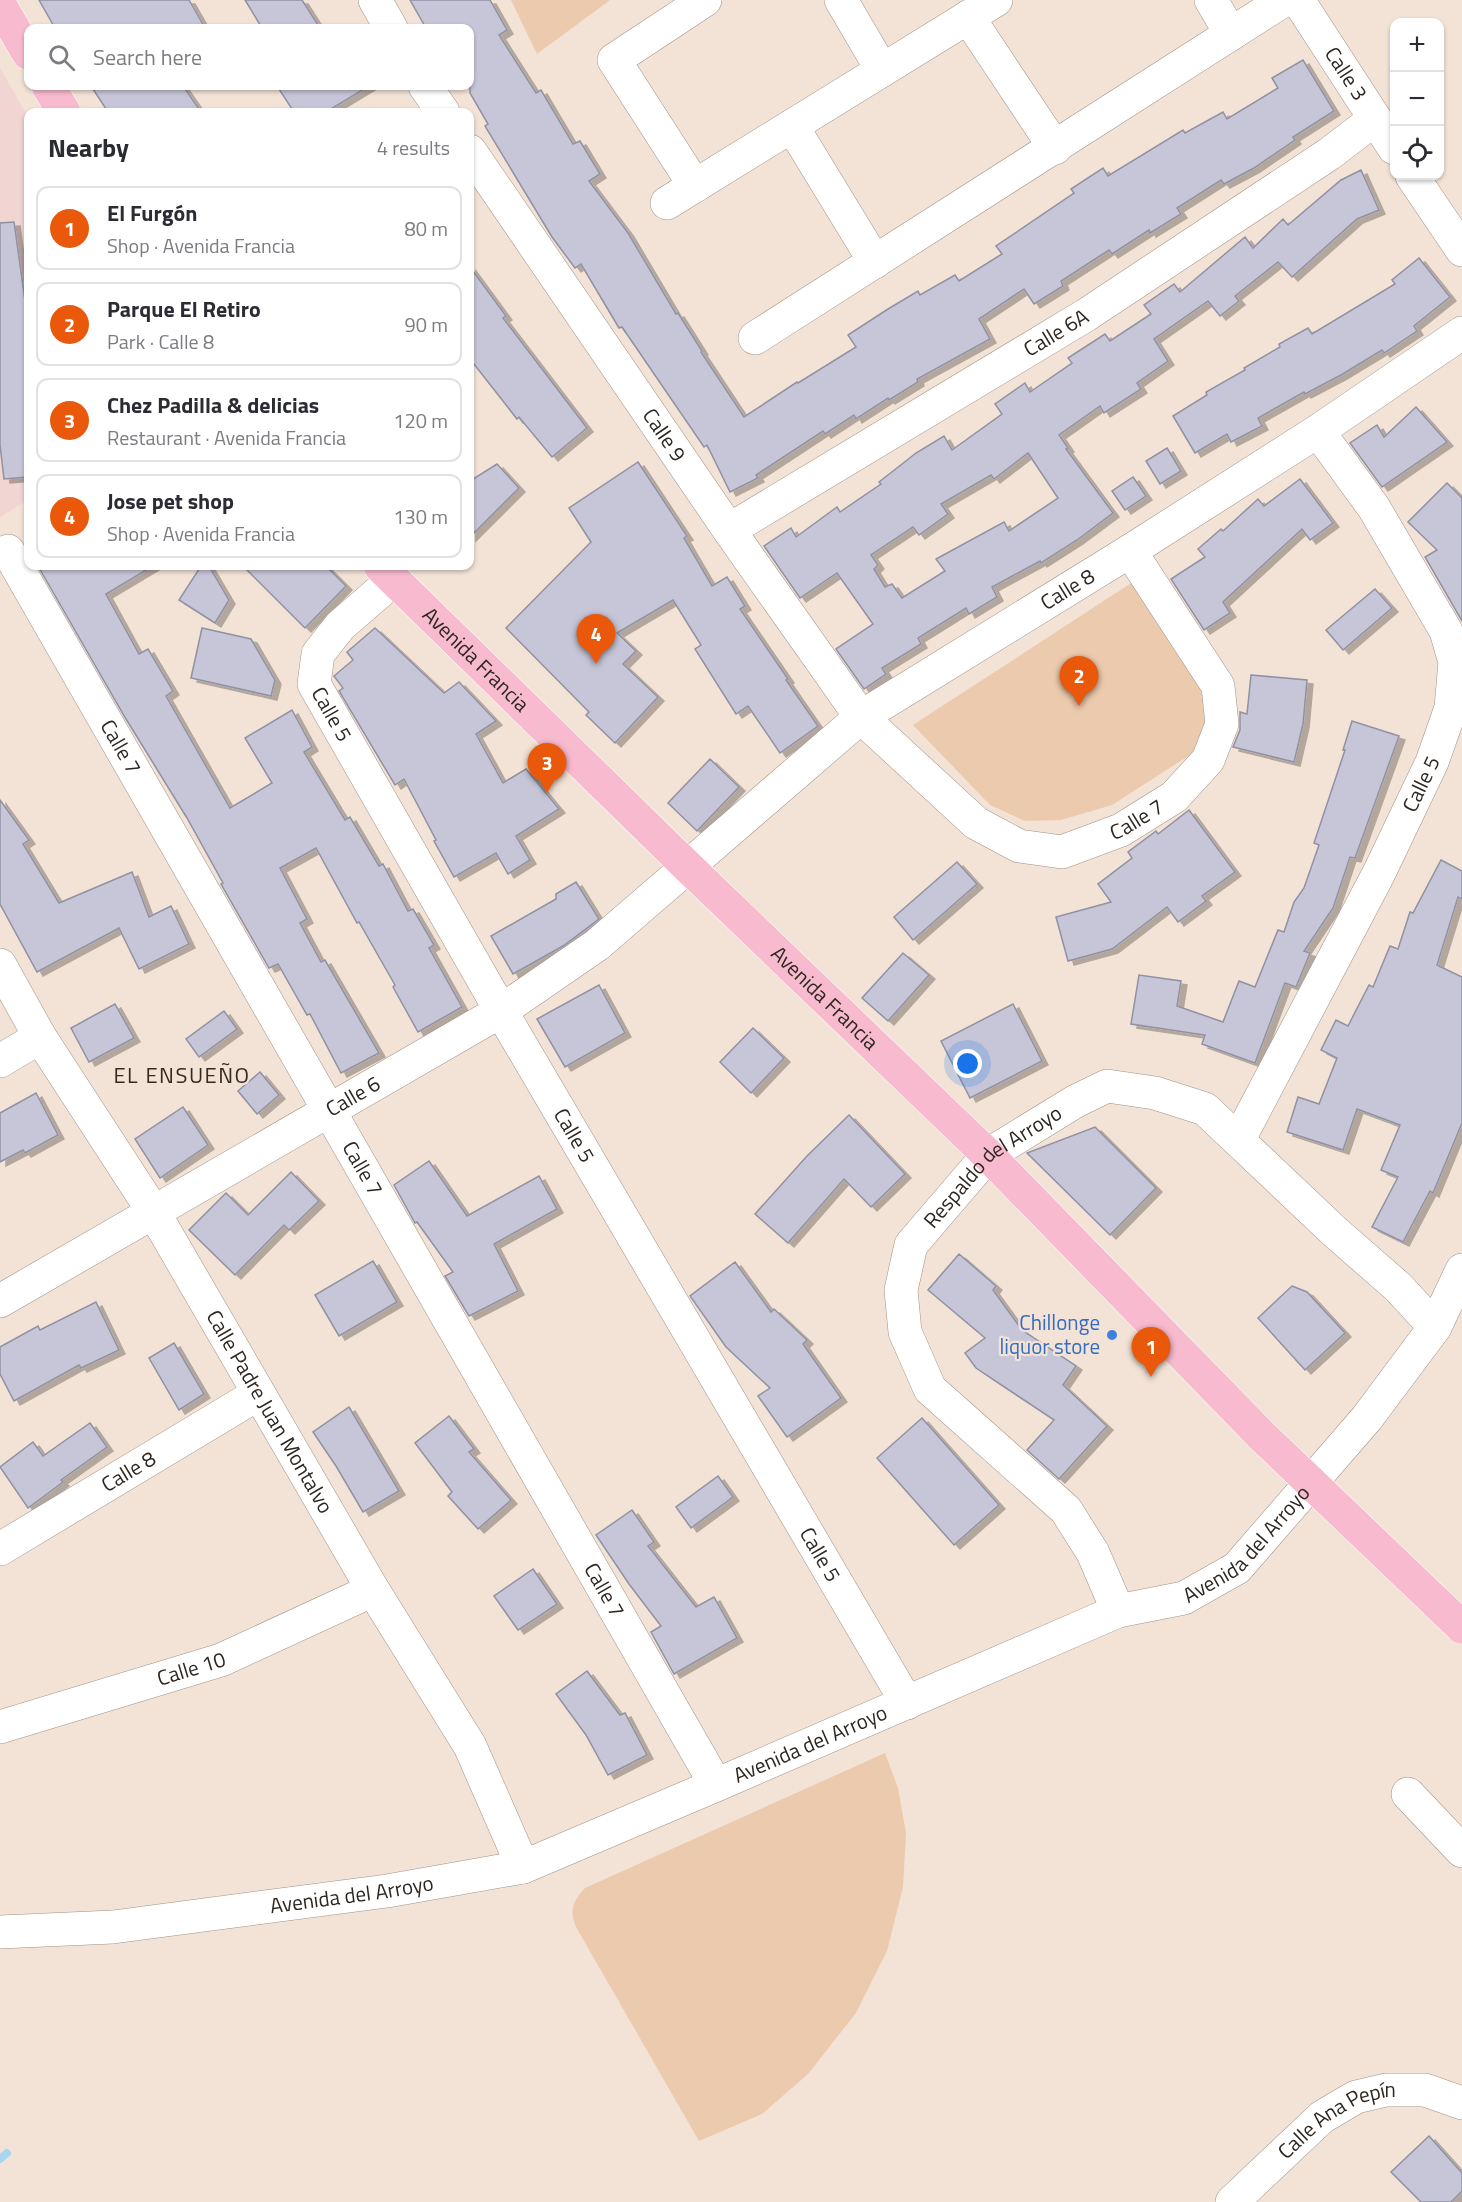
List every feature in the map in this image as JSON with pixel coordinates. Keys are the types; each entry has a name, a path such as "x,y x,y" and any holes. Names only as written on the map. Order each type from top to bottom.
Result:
{"main road":[{"path":"0,5 24,46"},
{"path":"50,90 62,108"},
{"name":"Avenida Francia","path":"387,573 688,867 988,1155 1262,1436 1462,1627"}],"street":[{"path":"375,0 390,24"},
{"path":"695,186 614,60 705,0"},
{"path":"841,0 882,70"},
{"path":"667,203 996,0"},
{"path":"1211,0 1231,34"},
{"path":"755,338 1284,0"},
{"name":"Calle 3","path":"1298,0 1390,141"},
{"path":"968,17 1054,148"},
{"path":"428,90 440,108"},
{"name":"Calle 6A","path":"729,530 1086,315 1329,154 1375,119"},
{"path":"792,126 875,262"},
{"name":"Calle 9","path":"474,157 729,530 861,717"},
{"path":"1416,180 1462,250"},
{"name":"Calle 8","path":"688,867 861,717 1130,551 1318,431 1462,333"},
{"name":"Calle 5","path":"1239,1139 1379,873 1432,762 1451,708 1455,662 1446,631 1374,508 1318,431"},
{"name":"Calle 7","path":"12,549 328,1111 716,1785"},
{"name":"Calle 7","path":"861,717 976,823 1019,846 1062,852 1121,830 1174,797 1208,760 1222,724 1218,686 1130,551"},
{"name":"Calle 5","path":"387,573 318,654 314,684 501,1011 906,1703"},
{"name":"Calle 6","path":"0,1301 501,1011 597,945 688,867"},
{"name":"Calle Padre Juan Montalvo","path":"0,965 40,1037 153,1211 373,1590 470,1746 523,1867"},
{"path":"0,1061 40,1037"},
{"name":"Respaldo del Arroyo","path":"1118,1611 1093,1553 1066,1510 930,1389 905,1332 901,1290 911,1245 988,1155 1076,1101 1107,1086 1155,1093 1205,1109 1335,1232 1398,1287 1435,1327"},
{"name":"Avenida del Arroyo","path":"0,1932 113,1927 387,1891 523,1867 1118,1611 1184,1598 1237,1568 1367,1418 1435,1327 1462,1270"},
{"name":"Calle 8","path":"0,1549 258,1394"},
{"name":"Calle 10","path":"0,1727 221,1660 373,1590"},
{"path":"1408,1794 1462,1851"},
{"name":"Calle Ana Pepín","path":"1232,2202 1322,2117 1356,2097 1386,2090 1425,2090 1462,2103"}],"shaded area":[{"path":"511,0 610,0 537,54"},
{"path":"0,68 24,110 24,502 0,517"},
{"path":"1139,578 1221,687 1204,746 1112,805 1061,820 1025,821 990,805 913,725"},
{"path":"885,1753 898,1788 906,1833 903,1887 887,1951 856,2013 808,2074 762,2114 699,2141 576,1927 573,1906 585,1888"}],"building":[{"path":"39,0 189,0 203,24 53,24"},
{"path":"245,0 302,0 317,24 260,24"},
{"path":"410,0 490,0 507,30 499,35 536,93 541,90 573,144 580,141 600,174 589,181 628,233 676,314 678,313 744,417 856,347 848,335 888,309 918,291 920,295 955,275 959,281 1002,254 996,246 1074,193 1071,189 1103,168 1108,176 1183,130 1185,133 1223,112 1227,119 1278,88 1272,78 1303,60 1334,111 1293,137 1295,140 1254,168 1224,184 1221,180 1177,208 1181,214 1150,233 1149,230 1112,254 1109,250 1061,281 1063,286 1034,304 1024,289 979,319 990,339 917,379 918,382 856,419 854,415 825,434 823,431 756,475 758,478 730,492 707,445 704,447 622,327 619,328 581,264 575,268 552,237 485,126 488,124 470,93 470,90 474,90 474,24 424,24"},
{"path":"94,90 186,90 198,108 105,108"},
{"path":"280,90 362,90 333,108 291,108"},
{"path":"1361,170 1379,210 1357,219 1292,277 1278,262 1235,296 1239,301 1220,316 1208,301 1154,339 1168,361 1137,383 1141,389 1104,413 1100,406 1059,435 1068,448 1066,449 1113,513 1041,563 1040,561 992,587 997,597 969,614 966,608 918,638 921,644 882,668 886,674 864,689 836,649 873,624 837,573 800,598 764,546 791,528 796,537 837,507 840,512 881,484 879,482 916,453 944,436 952,450 1002,414 995,404 1025,383 1030,392 1072,363 1068,358 1105,334 1110,341 1151,314 1144,305 1174,284 1180,292 1245,237 1253,248 1283,219 1288,225 1341,180","holes":["1028,453 1058,498 1009,531 1004,522 936,559 945,571 902,598 892,584 885,587 874,569 878,565 871,555 913,527 919,535 948,514 941,504 991,475 994,479"]},
{"path":"14,222 24,293 24,477 4,479 0,445 0,223"},
{"path":"1419,258 1450,297 1414,326 1417,331 1384,353 1382,350 1341,375 1305,394 1304,392 1258,418 1262,426 1231,442 1227,434 1195,453 1173,416 1207,395 1206,392 1280,347 1279,344 1308,328 1312,334 1395,284 1392,280"},
{"path":"474,272 506,316 503,318 587,428 552,457 519,417 517,419 474,364"},
{"path":"1416,407 1447,442 1382,487 1350,443 1377,425 1384,437"},
{"path":"1167,448 1181,471 1160,484 1146,461"},
{"path":"638,462 687,536 684,538 712,586 727,577 745,606 740,609 818,726 780,753 748,706 736,714 695,649 701,645 673,600 617,633 636,651 623,664 658,697 615,743 586,715 589,712 506,628 591,542 569,508"},
{"path":"497,464 519,488 474,533 474,478"},
{"path":"1133,477 1146,496 1125,510 1112,491"},
{"path":"1300,479 1333,523 1310,540 1302,529 1223,602 1230,613 1204,630 1171,579 1205,557 1198,549 1221,529 1223,531 1258,499 1264,506"},
{"path":"1447,483 1462,498 1462,621 1425,557 1437,550 1408,522"},
{"path":"40,570 146,570 106,594 139,654 148,649 173,691 166,696 230,808 272,783 245,738 292,710 312,747 304,752 345,820 350,817 379,866 383,864 408,911 413,909 434,945 429,948 462,1007 418,1032 393,987 395,985 359,922 357,923 316,848 280,868 307,919 300,923 321,962 325,960 379,1053 341,1073 310,1014 307,1015 278,964 269,968 221,884 223,883 187,818 126,719"},
{"path":"198,570 211,570 229,600 215,623 179,600"},
{"path":"247,570 330,570 346,586 305,628"},
{"path":"1375,589 1392,608 1343,650 1326,630"},
{"path":"202,628 251,639 275,680 271,696 191,678"},
{"path":"375,628 444,693 459,682 496,721 476,734 503,783 526,769 559,809 516,836 530,860 508,874 496,853 454,877 404,779 395,785 339,691 343,688 334,676 353,660 347,652"},
{"path":"1251,675 1307,680 1303,724 1294,762 1233,747 1240,730 1240,712 1247,714"},
{"path":"1352,721 1399,736 1355,858 1350,857 1333,908 1304,951 1310,953 1296,987 1285,983 1255,1063 1202,1044 1205,1035 1131,1024 1139,975 1181,981 1177,1006 1223,1022 1239,981 1255,987 1278,930 1284,932 1294,902 1304,888 1319,845 1314,843 1345,750 1343,750"},
{"path":"710,759 739,787 697,831 668,803"},
{"path":"0,800 29,840 23,844 59,903 132,872 149,917 171,906 189,944 139,969 119,928 37,972 0,904"},
{"path":"1189,810 1235,872 1202,896 1206,901 1178,922 1167,907 1112,949 1068,961 1056,917 1111,902 1098,884 1132,858 1128,852 1156,831 1158,834"},
{"path":"1441,860 1462,871 1462,899 1458,897 1437,965 1462,977 1462,1123 1433,1193 1430,1191 1403,1242 1372,1227 1398,1177 1381,1170 1400,1125 1357,1109 1343,1150 1287,1132 1298,1097 1319,1104 1337,1058 1321,1050 1336,1020 1348,1026 1369,985 1373,987 1390,946 1398,949 1410,912 1413,913"},
{"path":"957,862 977,884 913,940 894,917"},
{"path":"576,882 599,919 563,946 513,974 491,936 556,899 556,894"},
{"path":"903,953 929,975 888,1021 862,998"},
{"path":"599,985 625,1033 565,1067 537,1019"},
{"path":"115,1004 134,1038 89,1062 71,1028"},
{"path":"1013,1004 1042,1061 970,1098 941,1041"},
{"path":"224,1011 237,1029 199,1057 186,1039"},
{"path":"753,1028 784,1058 751,1093 720,1062"},
{"path":"260,1072 279,1095 257,1114 238,1091"},
{"path":"36,1093 58,1135 25,1153 23,1150 0,1162 0,1113"},
{"path":"183,1107 208,1145 160,1178 135,1139"},
{"path":"849,1115 905,1174 871,1207 844,1179 788,1243 755,1214 807,1156"},
{"path":"1095,1127 1156,1188 1110,1235 1027,1153"},
{"path":"429,1161 467,1216 539,1176 557,1209 494,1244 518,1291 469,1316 445,1276 453,1272 417,1222 415,1223 394,1185"},
{"path":"291,1172 319,1201 289,1230 284,1225 235,1275 189,1230 226,1193 248,1215"},
{"path":"959,1254 996,1286 993,1290 1022,1330 1076,1366 1063,1385 1107,1426 1059,1479 1027,1450 1054,1420 976,1368 965,1353 985,1338 928,1290"},
{"path":"373,1261 397,1302 339,1336 315,1295"},
{"path":"735,1262 771,1312 774,1309 807,1340 803,1344 841,1398 787,1437 758,1396 770,1388 726,1347 690,1296"},
{"path":"1292,1286 1307,1292 1345,1333 1305,1370 1258,1318"},
{"path":"96,1302 119,1350 81,1368 79,1365 14,1401 0,1374 0,1347 38,1326 40,1330"},
{"path":"174,1343 204,1394 179,1410 149,1358"},
{"path":"349,1407 399,1491 363,1512 313,1432"},
{"path":"449,1416 474,1449 469,1452 511,1500 478,1529 448,1496 452,1492 415,1443"},
{"path":"922,1418 999,1505 954,1545 877,1458"},
{"path":"90,1423 107,1447 61,1480 63,1482 28,1508 0,1467 33,1442 43,1456"},
{"path":"718,1476 733,1497 691,1528 676,1507"},
{"path":"632,1510 654,1542 648,1546 696,1607 714,1597 737,1638 674,1674 651,1632 661,1626 596,1535"},
{"path":"533,1569 557,1604 518,1630 494,1596"},
{"path":"587,1671 620,1715 625,1713 647,1755 608,1775 586,1735 556,1694"},
{"path":"1429,2136 1462,2173 1462,2191 1451,2202 1421,2202 1391,2172"}],"waterway":[{"path":"0,2159 7,2153"}],"place":[{"name":"Jose pet shop","path":"596,664"},
{"name":"Parque El Retiro","path":"1079,706"},
{"name":"Chez Padilla & delicias","path":"547,793"},
{"name":"Chillonge liquor store","path":"1112,1335"},
{"name":"El Furgón","path":"1151,1377"}],"district":[{"name":"EL ENSUEÑO","path":"182,1075"}]}
